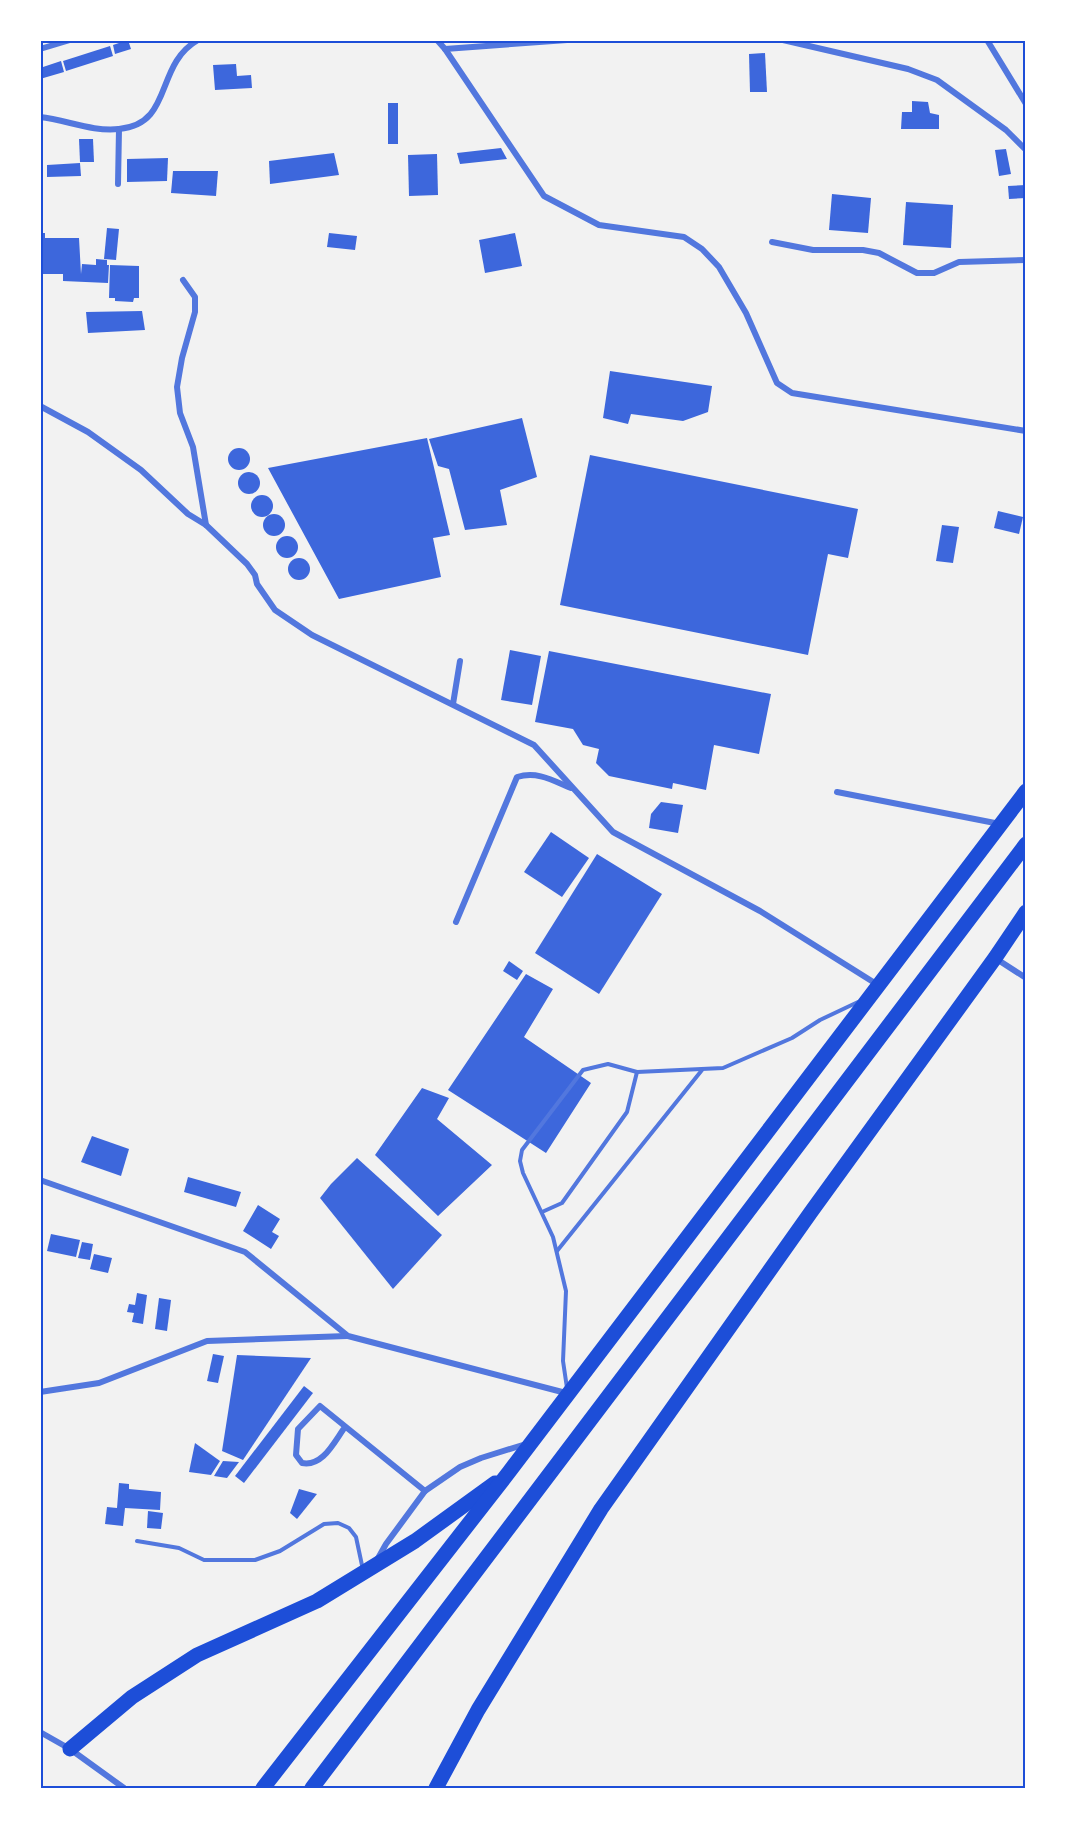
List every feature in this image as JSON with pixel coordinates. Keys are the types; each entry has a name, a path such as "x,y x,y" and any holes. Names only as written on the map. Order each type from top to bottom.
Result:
{"highway":[{"path":"263,1788 532,1442 1026,791"},
{"path":"312,1788 1026,844"},
{"path":"436,1788 478,1710 601,1509 1026,912"},
{"path":"70,1749 132,1697 197,1655 317,1601 415,1541 509,1472"}],"street":[{"path":"40,49 70,40"},
{"path":"40,117 58,119 91,128 119,129 142,123 152,116 174,63 184,49 198,40"},
{"path":"437,40 544,196 599,225 684,237 702,249 720,267 746,313 777,383 792,393 1026,431"},
{"path":"445,49 567,40"},
{"path":"783,40 908,69 937,80 999,124 1026,150"},
{"path":"987,40 1026,104"},
{"path":"118,184 119,129"},
{"path":"772,242 813,250 863,250 879,253 917,273 934,273 959,262 1026,260"},
{"path":"183,280 195,297 195,312 182,358 177,387 180,413 192,447 206,525"},
{"path":"40,406 88,432 141,470 188,514 206,525 247,564 255,575 257,585 275,610 312,635 534,745 613,831 760,911 874,991"},
{"path":"453,704 460,661"},
{"path":"456,922 517,777 530,773 574,789"},
{"path":"837,792 1000,824"},
{"path":"995,958 1026,978"},
{"path":"40,1180 245,1252 348,1336"},
{"path":"40,1392 99,1383 207,1341 348,1336 568,1394"},
{"path":"345,1427 321,1459 310,1464 302,1463 296,1455 298,1429 320,1406 425,1491"},
{"path":"368,1570 425,1491 460,1467 532,1442"},
{"path":"40,1732 70,1749 124,1788"}],"lane":[{"path":"568,1394 563,1361 566,1291 553,1237 523,1173 520,1161 522,1150 583,1070 608,1064 637,1072 723,1068 760,1054 792,1038 874,991"},
{"path":"556,1252 703,1069"},
{"path":"542,1212 562,1203 627,1112 637,1072"},
{"path":"136,1541 178,1548 204,1560 255,1560 280,1551 324,1524 338,1523 349,1528 356,1537 368,1570"}],"building":[{"path":"128,40 131,49 115,54 113,45"},
{"path":"110,46 113,56 66,71 63,61"},
{"path":"765,53 767,92 750,92 749,54"},
{"path":"61,61 64,72 40,79 40,68"},
{"path":"236,64 237,76 251,75 252,88 215,90 213,65"},
{"path":"912,101 928,102 930,113 939,115 939,129 901,129 902,112 912,112"},
{"path":"388,103 398,103 398,144 388,144"},
{"path":"79,139 93,139 94,162 80,162"},
{"path":"501,148 507,159 460,164 457,153"},
{"path":"1006,149 1011,174 999,176 995,150"},
{"path":"334,153 339,175 270,184 269,161"},
{"path":"437,154 438,195 409,196 408,155"},
{"path":"168,158 167,181 127,182 127,159"},
{"path":"80,163 81,176 47,177 47,165"},
{"path":"173,171 218,171 216,196 171,193"},
{"path":"1026,185 1026,198 1009,199 1008,186"},
{"path":"832,194 871,198 868,233 829,230"},
{"path":"906,202 953,205 951,248 903,245"},
{"path":"107,228 119,229 116,260 104,259"},
{"path":"40,233 45,233 45,238 79,238 81,274 82,264 96,265 96,259 107,260 108,283 63,281 63,274 40,274"},
{"path":"329,233 357,236 355,250 327,247"},
{"path":"515,233 522,266 485,273 479,240"},
{"path":"110,265 139,266 139,298 134,298 133,302 115,301 115,298 109,298"},
{"path":"142,311 145,330 88,333 86,312"},
{"path":"610,371 712,386 708,412 683,421 631,414 628,424 603,418"},
{"path":"522,418 537,477 500,490 507,525 465,530 449,469 438,466 429,439"},
{"path":"427,438 450,535 433,538 441,577 339,599 268,468"},
{"path":"239,448 247,451 250,459 247,467 239,470 231,467 228,459 231,451"},
{"path":"590,455 858,509 848,558 828,554 808,655 560,605"},
{"path":"249,472 257,475 260,483 257,491 249,494 241,491 238,483 241,475"},
{"path":"262,495 270,498 273,506 270,514 262,517 254,514 251,506 254,498"},
{"path":"998,511 1023,517 1019,534 994,528"},
{"path":"274,514 282,517 285,525 282,533 274,536 266,533 263,525 266,517"},
{"path":"942,525 959,527 953,563 936,561"},
{"path":"287,536 295,539 298,547 295,555 287,558 279,555 276,547 279,539"},
{"path":"299,558 307,561 310,569 307,577 299,580 291,577 288,569 291,561"},
{"path":"510,650 541,656 532,705 501,700"},
{"path":"549,651 771,694 759,754 714,745 706,790 673,783 672,789 609,776 596,763 599,749 583,745 573,729 535,722"},
{"path":"661,802 683,805 678,833 649,828 651,814"},
{"path":"551,832 589,858 562,897 524,872"},
{"path":"597,854 662,894 599,994 535,953"},
{"path":"509,961 523,971 517,980 503,971"},
{"path":"526,974 553,989 524,1037 591,1083 546,1153 448,1090"},
{"path":"422,1088 449,1098 437,1119 492,1165 438,1216 375,1155"},
{"path":"92,1136 129,1149 121,1176 81,1162"},
{"path":"357,1158 442,1235 393,1289 320,1198"},
{"path":"188,1177 241,1192 236,1207 184,1192"},
{"path":"258,1205 280,1219 272,1232 279,1236 271,1249 243,1231"},
{"path":"51,1234 80,1240 76,1257 47,1251"},
{"path":"82,1242 93,1244 90,1260 78,1258"},
{"path":"94,1254 112,1258 108,1273 90,1269"},
{"path":"137,1293 147,1295 143,1324 132,1322 134,1313 127,1312 129,1304 135,1305"},
{"path":"159,1298 171,1300 167,1331 155,1329"},
{"path":"213,1354 224,1356 218,1383 207,1381"},
{"path":"237,1355 311,1358 243,1460 222,1451"},
{"path":"304,1386 313,1393 244,1483 235,1476"},
{"path":"195,1443 220,1461 211,1475 189,1472"},
{"path":"223,1461 239,1462 227,1478 214,1476"},
{"path":"119,1483 129,1484 129,1489 161,1492 160,1510 125,1508 123,1526 105,1524 107,1507 117,1508"},
{"path":"299,1489 317,1494 297,1519 290,1513"},
{"path":"148,1511 163,1513 161,1529 147,1528"}]}
